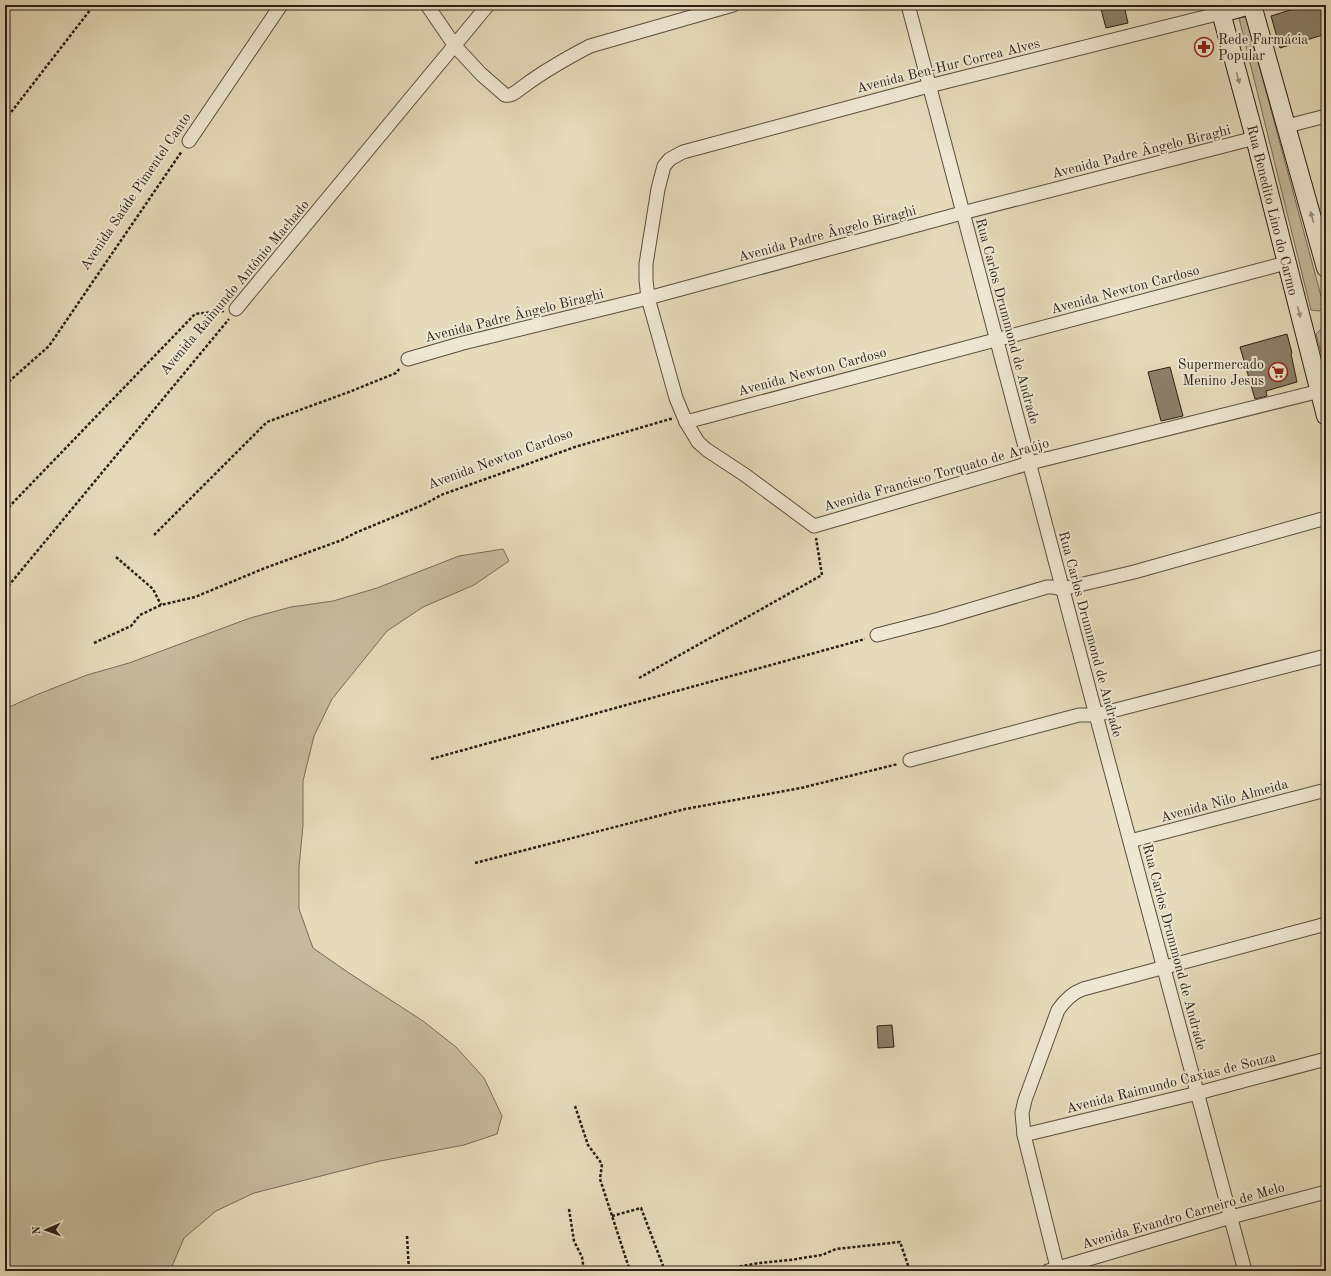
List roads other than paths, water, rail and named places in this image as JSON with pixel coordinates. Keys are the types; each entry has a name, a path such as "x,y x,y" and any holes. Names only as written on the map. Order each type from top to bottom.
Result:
{"main road":[{"path":"1220,9 1251,5 1324,250 1326,268"},
{"name":"Rua Benedito Lino do Carmo","path":"1220,9 1255,138 1326,416"}],"street":[{"name":"Avenida Saúde Pimentel Canto","path":"189,141 281,5"},
{"path":"427,5 455,46 481,74 505,95 510,96 569,56 590,46 733,5"},
{"name":"Avenida Raimundo Antônio Machado","path":"236,309 488,5"},
{"name":"Rua Carlos Drummond de Andrade","path":"908,5 1062,589 1245,1271"},
{"name":"Avenida Ben-Hur Correa Alves","path":"814,526 745,475 707,450 698,442 686,422 676,398 648,298 646,280 646,264 658,188 664,166 670,159 683,152 1220,9"},
{"path":"1287,126 1326,116"},
{"name":"Avenida Padre Ângelo Biraghi","path":"408,359 648,298 962,213 1255,138"},
{"name":"Avenida Newton Cardoso","path":"686,422 997,338 1286,263"},
{"name":"Avenida Francisco Torquato de Araújo","path":"814,526 1030,463 1320,391"},
{"path":"877,635 939,619 1047,587 1062,589 1149,568 1326,518"},
{"path":"910,760 1073,717 1086,714 1096,714 1326,656"},
{"name":"Avenida Nilo Almeida","path":"1130,841 1326,790"},
{"path":"1054,1270 1024,1135 1022,1113 1025,1100 1058,1010 1065,1000 1074,992 1083,989 1326,924"},
{"name":"Avenida Raimundo Caxias de Souza","path":"1024,1135 1198,1093 1326,1059"},
{"name":"Avenida Evandro Carneiro de Melo","path":"1054,1270 1231,1217 1326,1192"}],"place":[{"name":"Rede Farmácia Popular","path":"1204,47"},
{"name":"Supermercado Menino Jesus","path":"1278,372"}]}
